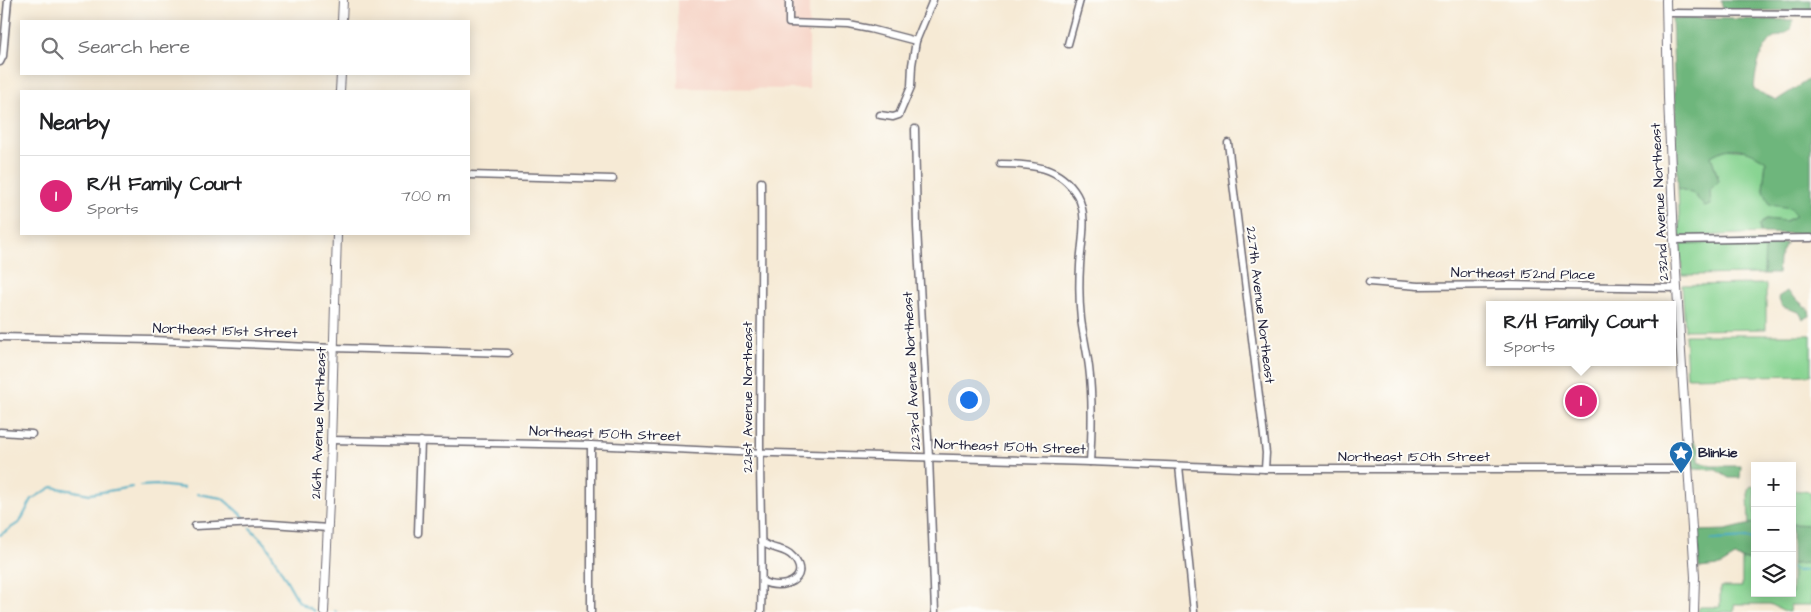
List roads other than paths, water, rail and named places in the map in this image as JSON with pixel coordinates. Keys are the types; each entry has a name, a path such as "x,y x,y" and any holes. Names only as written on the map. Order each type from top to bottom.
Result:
{"street":[{"path":"0,62 3,56 8,0"},
{"path":"342,20 343,0"},
{"path":"789,0 789,23 849,25 916,41"},
{"path":"880,115 893,117 899,115 904,106 911,86 916,41 933,0"},
{"path":"1068,44 1080,0"},
{"name":"232nd Avenue Northeast","path":"1666,0 1674,240 1695,577 1694,612"},
{"path":"1667,13 1811,14"},
{"path":"340,90 341,75"},
{"name":"223rd Avenue Northeast","path":"915,128 917,227 935,612"},
{"name":"227th Avenue Northeast","path":"1228,143 1266,453 1265,469"},
{"path":"1001,164 1037,166 1056,173 1068,182 1082,206 1084,218 1079,284 1081,319 1090,377 1092,415 1090,462"},
{"path":"470,175 613,179"},
{"name":"221st Avenue Northeast","path":"761,182 761,612"},
{"name":"216th Avenue Northeast","path":"324,612 331,440 336,235"},
{"path":"1674,240 1811,238"},
{"name":"Northeast 152nd Place","path":"1370,282 1418,286 1508,285 1677,288"},
{"name":"Northeast 151st Street","path":"0,337 152,340 508,353"},
{"path":"0,432 32,434"},
{"name":"Northeast 150th Street","path":"331,440 591,445 760,453 1265,469 1688,469"},
{"path":"418,533 421,441"},
{"path":"591,445 591,612"},
{"path":"1180,466 1194,612"},
{"path":"195,526 258,523 328,528"},
{"path":"762,541 768,548 788,552 794,558 798,567 798,575 794,582 784,586 767,584 762,581"}],"waterway":[{"path":"140,486 156,485 184,488"},
{"path":"0,535 20,522 32,499 52,487 90,494 132,487"},
{"path":"197,494 222,498 245,518"},
{"path":"250,528 266,544 299,602 314,611"},
{"path":"1710,540 1751,539"},
{"path":"1796,571 1811,570"}],"place":[{"name":"R/H Family Court","path":"1581,401"},
{"name":"Blinkie","path":"1681,474"}]}
